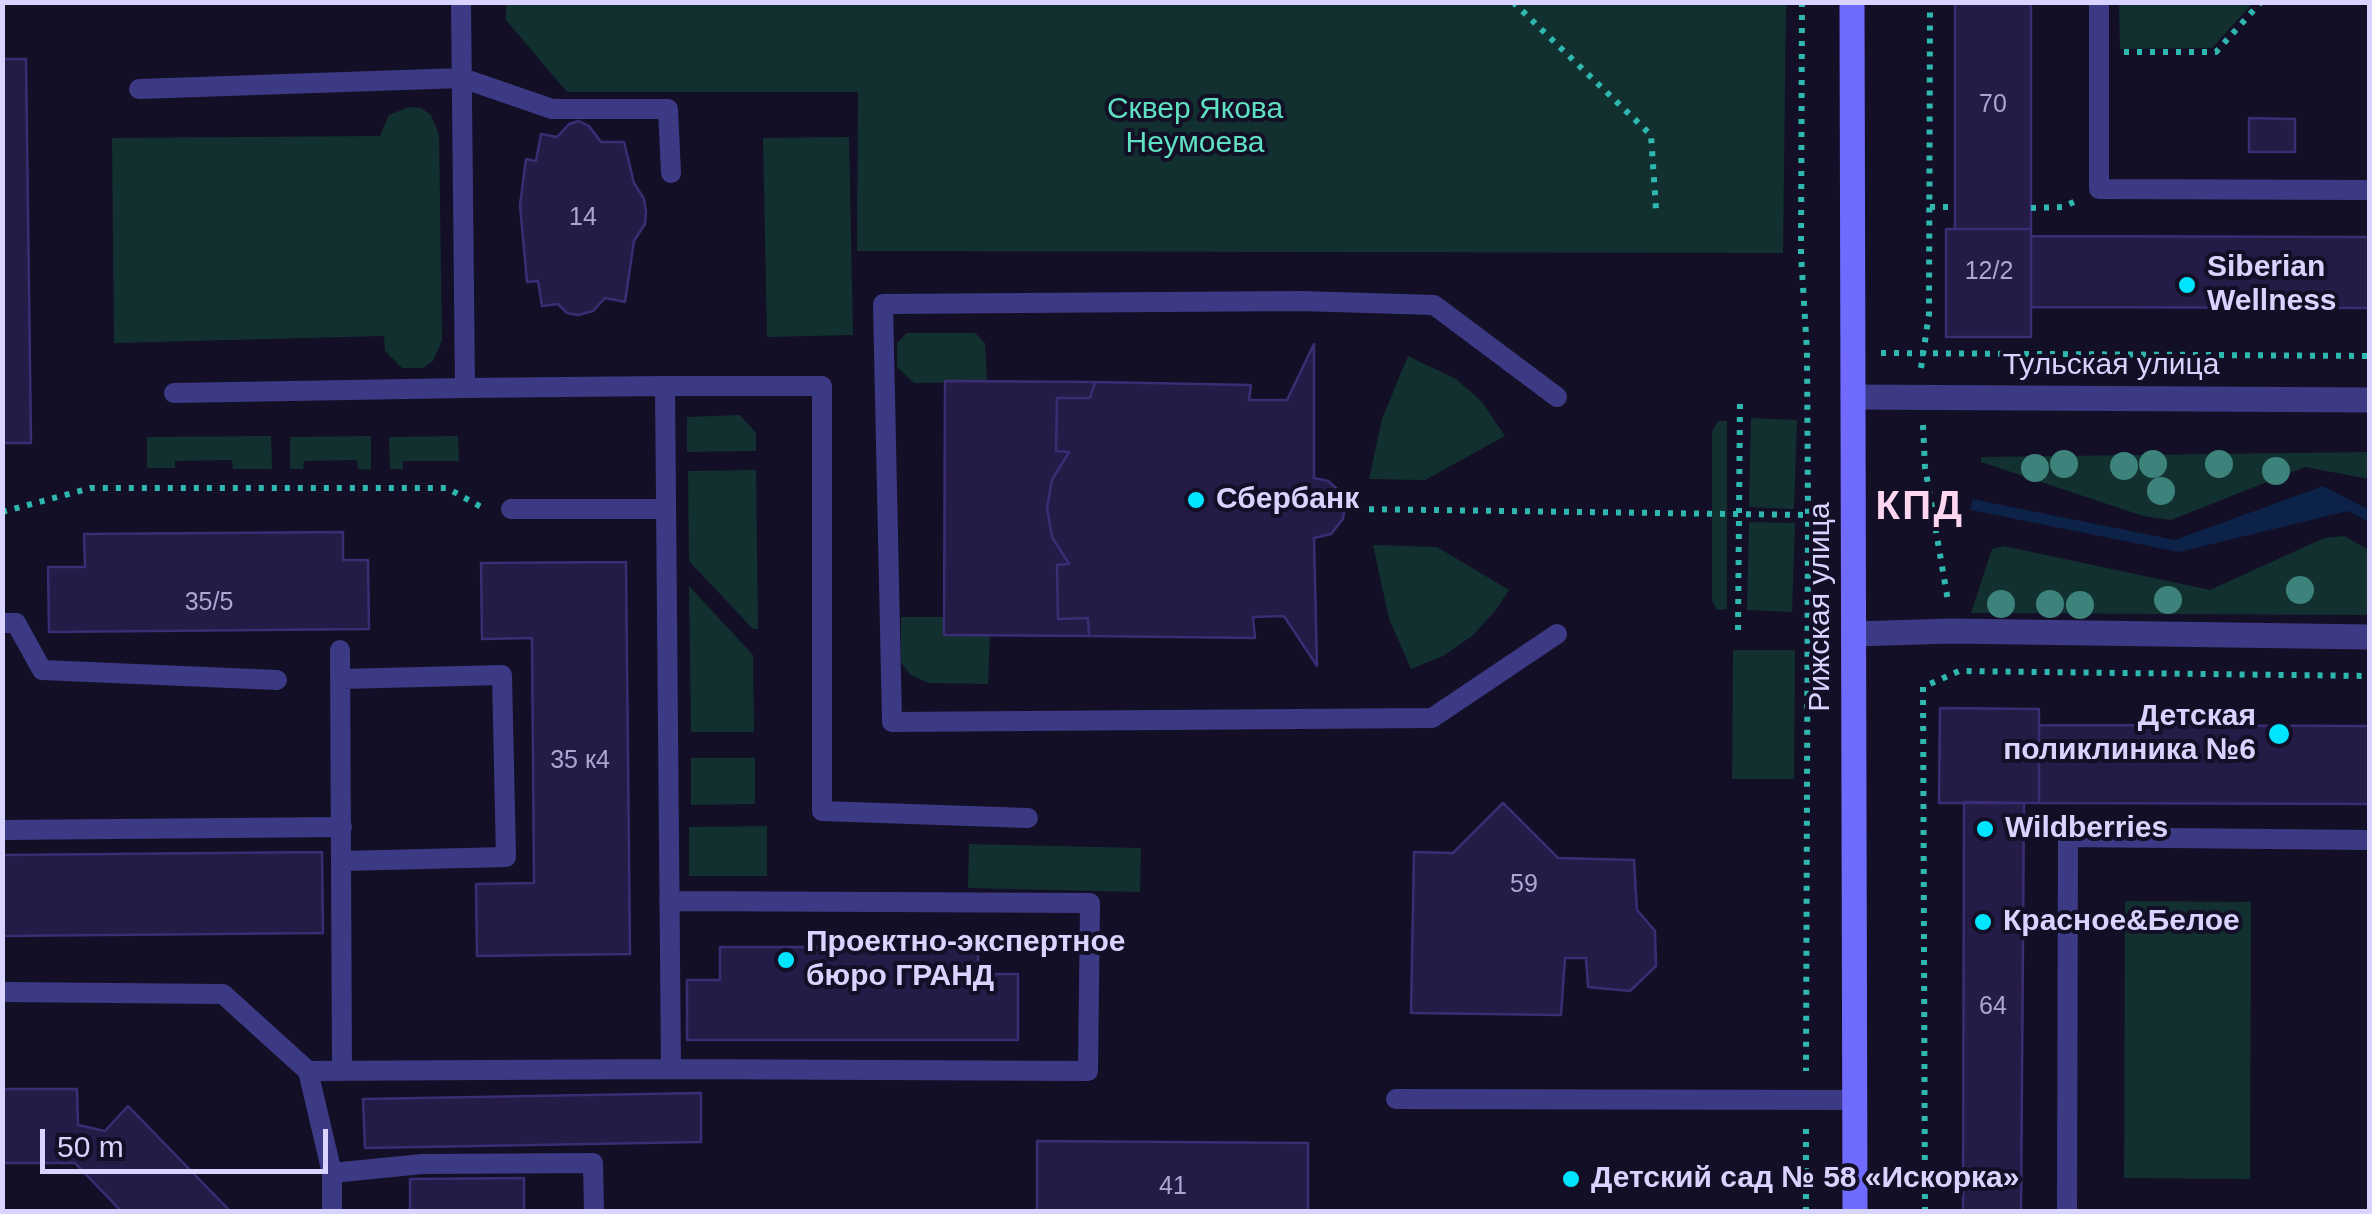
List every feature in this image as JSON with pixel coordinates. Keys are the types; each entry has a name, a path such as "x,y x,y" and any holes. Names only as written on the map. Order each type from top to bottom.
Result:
{"street":[{"name":"Рижская улица","path":"1852,2 1855,1212"},
{"name":"Тульская улица","path":"1853,397 2370,400"},
{"path":"1854,634 1951,631 2370,638"}],"lane":[{"path":"461,2 465,388"},
{"path":"2099,2 2099,189 2370,190"},
{"path":"140,88 462,78 552,109 668,109 671,173"},
{"path":"1556,397 1434,306 1301,301 884,304 892,722 1432,718 1557,634"},
{"path":"665,386 671,1070"},
{"path":"174,393 822,386 822,811 1028,818"},
{"path":"511,510 666,510"},
{"path":"2,624 16,623 42,670 277,680"},
{"path":"340,650 342,1071"},
{"path":"341,679 502,675 506,857 342,861"},
{"path":"2,830 342,827"},
{"path":"2067,1212 2068,837 2370,840"},
{"path":"308,1070 1088,1071 1090,903 670,901"},
{"path":"2,992 222,994 308,1070 332,1174 332,1212"},
{"path":"1396,1099 1855,1100"},
{"path":"332,1174 422,1164 593,1162 594,1212"}],"path":[{"path":"1513,2 1651,135 1656,209"},
{"path":"1802,2 1808,515 1806,1212"},
{"path":"1930,2 1929,314 1921,353 1921,397 1925,467 1950,614"},
{"path":"2099,52 2216,52 2261,2"},
{"path":"2032,208 2064,207 2099,189"},
{"path":"1930,208 1955,207"},
{"path":"1807,352 2370,356"},
{"path":"1738,630 1740,398"},
{"path":"2,512 92,488 446,488 484,509 511,510"},
{"path":"1356,509 1808,515"},
{"path":"1925,1212 1923,687 1959,671 2370,676"}],"green space":[{"path":"2119,2 2253,3 2212,48 2120,49"},
{"name":"Сквер Якова Неумоева","path":"506,3 1786,3 1783,253 857,251 858,92 567,92 506,20"},
{"path":"409,107 421,108 431,115 439,135 442,340 433,361 423,368 402,368 385,351 384,336 114,343 112,138 380,136 389,115"},
{"path":"849,137 853,335 767,337 763,138"},
{"path":"907,333 975,333 985,343 987,382 914,383 897,367 897,343"},
{"path":"1408,356 1456,379 1482,402 1505,436 1425,480 1369,479 1382,419"},
{"path":"740,415 756,433 756,451 687,452 687,417"},
{"path":"1751,418 1797,420 1794,509 1749,507"},
{"path":"1718,421 1727,421 1727,609 1717,610 1712,601 1712,432"},
{"path":"271,436 272,469 233,469 232,460 175,461 175,468 147,468 147,437"},
{"path":"371,436 371,470 358,469 357,460 304,461 303,469 290,469 290,437"},
{"path":"458,436 459,461 403,461 403,469 390,469 389,437"},
{"path":"2369,452 2369,479 2305,467 2171,520 2143,516 1981,462 1981,457"},
{"path":"756,470 758,629 753,629 689,561 688,471"},
{"path":"1749,522 1795,523 1792,612 1747,610"},
{"path":"2344,536 2369,550 2369,615 1971,613 1992,549 2004,546 2210,590 2324,538"},
{"path":"1373,545 1437,547 1509,590 1472,636 1443,656 1411,669 1389,619"},
{"path":"689,586 753,655 754,732 691,732"},
{"path":"901,617 944,617 944,635 990,635 988,684 929,683 911,675 901,663"},
{"path":"1733,650 1795,650 1794,779 1732,779"},
{"path":"691,758 755,758 755,804 691,805"},
{"path":"767,826 767,876 689,876 689,827"},
{"path":"969,844 1141,848 1140,892 968,888"},
{"path":"2125,901 2251,902 2250,1179 2124,1178"}],"water":[{"path":"2323,486 2369,510 2369,522 2348,511 2179,552 1971,510 1972,499 2175,540"}],"building":[{"path":"1955,2 2031,2 2031,229 1955,229"},
{"path":"2,59 26,59 31,443 2,443"},
{"path":"2249,118 2295,119 2295,152 2249,152"},
{"path":"579,121 589,126 601,142 624,142 646,212 645,224 634,241 625,302 605,298 593,311 578,315 567,313 558,304 542,306 538,281 527,282 520,205 526,159 536,161 541,134 557,137 569,124"},
{"path":"1946,229 2031,229 2031,337 1946,337"},
{"path":"2031,236 2370,237 2370,308 2031,307"},
{"name":"Сбербанк","path":"1314,344 1314,478 1328,481 1342,493 1345,507 1343,519 1331,534 1314,538 1317,666 1284,616 1253,617 1255,638 1089,636 1088,618 1058,619 1057,565 1069,564 1052,537 1047,508 1052,480 1069,452 1056,451 1057,398 1090,398 1095,382 1251,385 1249,400 1287,400"},
{"path":"945,381 1095,382 1090,398 1057,398 1056,451 1069,452 1052,480 1047,508 1052,537 1069,564 1057,565 1058,619 1088,618 1089,636 944,635"},
{"path":"343,532 343,560 368,560 369,629 49,632 48,567 85,567 84,534"},
{"path":"626,562 630,954 477,956 476,884 534,883 532,638 482,639 481,563"},
{"path":"1940,708 2039,709 2039,803 1939,803"},
{"path":"2039,725 2370,726 2370,804 2039,803"},
{"path":"1964,802 2024,803 2021,1212 1963,1212"},
{"path":"1503,803 1558,858 1634,860 1637,910 1655,931 1656,966 1630,991 1588,987 1586,958 1565,958 1561,1015 1411,1013 1414,852 1453,853"},
{"path":"322,852 323,933 2,936 2,855"},
{"path":"720,947 978,947 978,974 1018,974 1018,1040 687,1040 687,980 720,980"},
{"path":"2,1089 77,1089 78,1125 105,1131 128,1106 231,1212 122,1212 75,1163 2,1163"},
{"path":"701,1093 701,1142 365,1148 363,1099"},
{"path":"1037,1141 1308,1143 1308,1212 1037,1212"},
{"path":"524,1178 524,1212 410,1212 410,1179"}],"place":[{"name":"Siberian Wellness","path":"2187,285"},
{"name":"Сбербанк","path":"1196,500"},
{"name":"Детская поликлиника №6","path":"2279,734"},
{"name":"Wildberries","path":"1985,829"},
{"name":"Красное&Белое","path":"1983,922"},
{"name":"Проектно-экспертное бюро ГРАНД","path":"786,960"},
{"name":"Детский сад № 58 «Искорка»","path":"1571,1179"}],"district":[{"name":"КПД","path":"1920,508"}]}
